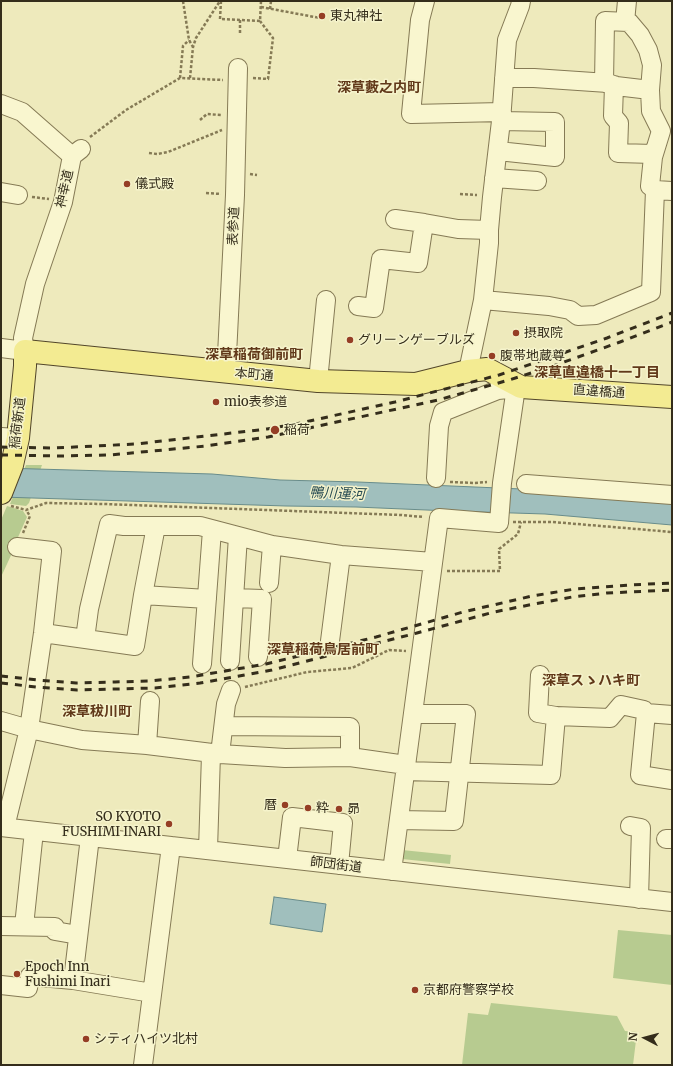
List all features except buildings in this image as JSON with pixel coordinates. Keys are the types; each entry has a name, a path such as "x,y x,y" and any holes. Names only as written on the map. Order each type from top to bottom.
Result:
{"main road":[{"name":"本町通","path":"25,351 318,381 416,384 468,371 487,369 514,386"},
{"name":"稲荷新道","path":"4,498 12,465 9,438 25,366 25,351"},
{"name":"直違橋通","path":"514,386 672,397"}],"street":[{"path":"425,1 420,20 411,114 501,116 555,122 555,157 498,151"},
{"path":"468,371 483,300 494,178 498,151 507,40 521,1"},
{"path":"625,22 627,1"},
{"path":"483,300 549,306 570,310 578,316 596,315 650,292 664,190 650,186 653,154 661,131 651,112 650,90 652,65 648,50 640,35 629,22 605,21 609,84 613,116 619,122 618,153 653,154"},
{"name":"表参道","path":"225,372 233,235 238,118 238,75"},
{"path":"504,78 534,78 609,84 650,90"},
{"path":"1,104 22,112 77,152"},
{"name":"神幸道","path":"25,351 23,338 35,284 63,202 77,152"},
{"path":"494,178 537,181"},
{"path":"395,219 458,229 489,230"},
{"path":"358,306 374,308 380,259 418,263 424,223"},
{"path":"318,381 326,300"},
{"name":"本町通","path":"1,348 25,351"},
{"path":"436,478 439,426 442,412 498,390 508,389 514,386"},
{"path":"392,871 439,518 499,520 502,482 514,386"},
{"path":"526,484 672,495"},
{"path":"85,639 89,609 109,524 124,526 200,526 272,544 341,555 433,566"},
{"path":"43,633 135,646 156,526"},
{"path":"202,664 212,530"},
{"path":"230,661 238,536"},
{"path":"270,584 272,544"},
{"path":"3,827 29,730 43,633 52,551 17,547"},
{"path":"330,641 341,555"},
{"path":"143,595 207,599"},
{"path":"234,598 262,599 258,657"},
{"path":"540,675 538,713 556,716 610,718 621,705 644,710 646,713 672,715"},
{"path":"208,850 216,754 224,726 226,704 231,690"},
{"path":"147,745 150,701"},
{"path":"646,713 640,775 672,780"},
{"path":"399,820 454,821 466,714 413,714"},
{"path":"1,721 29,730 82,740 147,745 216,754 285,758 350,757 406,768 459,773 551,775 556,716"},
{"path":"224,726 350,727 350,757"},
{"path":"288,859 292,817 343,823 338,865"},
{"path":"630,826 640,828 639,899"},
{"name":"師団街道","path":"3,827 672,902"},
{"path":"24,926 34,831"},
{"path":"73,980 90,837"},
{"path":"143,1065 171,846"},
{"path":"1,926 55,927 55,931 78,935"},
{"path":"1,986 28,988 30,976 73,980 152,993"}],"path":[{"path":"183,1 189,40 193,47"},
{"path":"220,1 220,19 260,21"},
{"path":"190,78 193,47 196,38 220,1"},
{"path":"77,152 89,137 126,110 180,78 238,75 268,79 273,38 260,21 261,1"},
{"path":"270,9 271,1"},
{"path":"261,7 320,18"},
{"path":"240,20 240,33"},
{"path":"180,78 183,46 189,40"},
{"path":"200,120 207,114 238,118"},
{"path":"149,153 157,154 183,147 220,131 238,118"},
{"path":"10,193 63,202"},
{"path":"436,478 448,482 502,482"},
{"path":"4,498 26,510 30,516 17,547"},
{"path":"26,510 46,503 401,515 439,518"},
{"path":"499,520 553,522 672,532"},
{"path":"433,566 500,572 499,550 518,534 521,522"},
{"path":"231,690 307,672 352,668 389,650 421,652"}],"green space":[{"path":"26,465 42,465 29,503 26,506 10,504"},
{"path":"7,506 23,511 27,517 1,577 1,520"},
{"path":"402,850 451,855 450,864 402,859"},
{"path":"618,930 672,935 672,985 613,978"},
{"path":"491,1003 617,1016 625,1031 637,1032 633,1065 462,1065 468,1013 488,1015"}],"water":[{"name":"鴨川運河","path":"1,468 212,474 280,480 592,492 672,500 672,525 545,514 1,497"},
{"path":"274,897 326,904 322,932 270,924"}],"railway":[{"path":"1,447 54,448 136,444 267,429 296,424 395,402 499,375 607,338 672,313"},
{"path":"1,455 110,455 206,446 268,437 438,400 509,380 553,366 672,322"},
{"path":"1,676 76,683 150,681 190,677 266,664 376,637 463,612 532,596 575,589 672,583"},
{"path":"1,683 77,690 155,688 200,683 272,670 494,612 529,605 572,597 607,593 672,590"}],"place":[{"name":"東丸神社","path":"322,16"},
{"name":"儀式殿","path":"127,184"},
{"name":"摂取院","path":"516,333"},
{"name":"グリーンゲーブルズ","path":"350,340"},
{"name":"腹帯地蔵尊","path":"492,356"},
{"name":"mio表参道","path":"216,402"},
{"name":"稲荷","path":"275,430"},
{"name":"暦","path":"285,805"},
{"name":"粋","path":"308,808"},
{"name":"昴","path":"339,809"},
{"name":"SO KYOTO FUSHIMI INARI","path":"169,824"},
{"name":"Epoch Inn Fushimi Inari","path":"17,974"},
{"name":"京都府警察学校","path":"415,990"},
{"name":"シティハイツ北村","path":"86,1039"}],"district":[{"name":"深草藪之内町","path":"379,88"},
{"name":"深草稲荷御前町","path":"254,355"},
{"name":"深草直違橋十一丁目","path":"597,373"},
{"name":"深草稲荷鳥居前町","path":"323,650"},
{"name":"深草スゝハキ町","path":"591,681"},
{"name":"深草秡川町","path":"97,712"}]}
